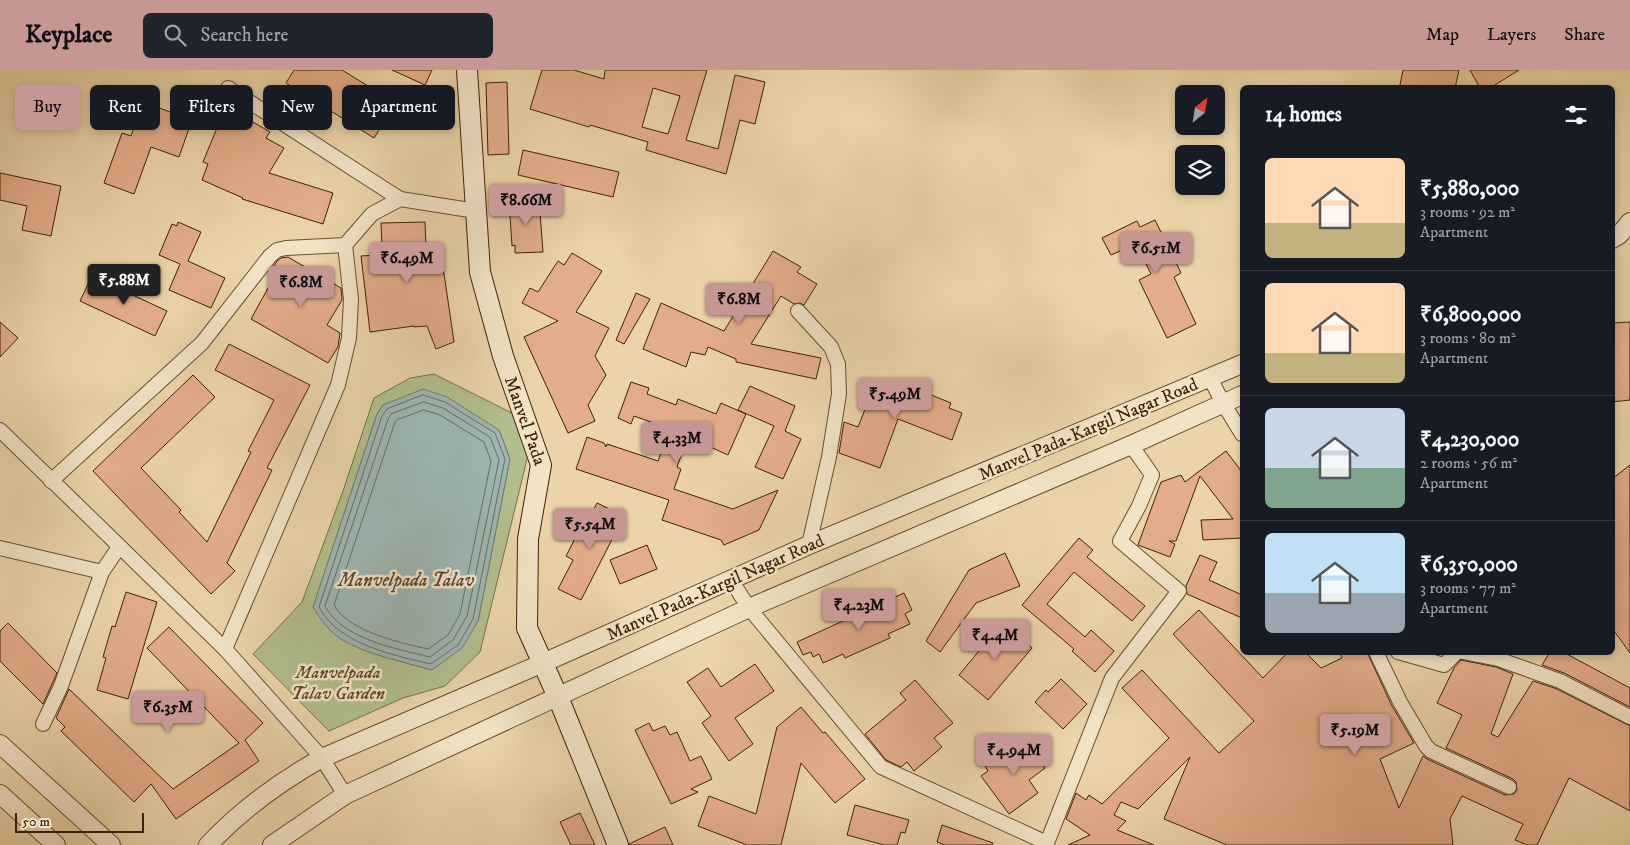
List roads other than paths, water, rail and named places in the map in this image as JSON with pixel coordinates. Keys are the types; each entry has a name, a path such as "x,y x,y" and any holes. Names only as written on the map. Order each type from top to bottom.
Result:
{"main road":[{"name":"Manvel Pada","path":"467,70 480,272 503,356 541,465 528,539 526,628 558,697 618,845"}],"street":[{"path":"253,104 400,199 476,211"},
{"path":"51,481 202,343 270,256 277,250 345,245 372,214 400,199"},
{"path":"1615,237 1630,222"},
{"path":"225,649 338,385 349,338 351,299 345,245"},
{"path":"798,311 831,347 838,364 839,374 839,394 829,457 809,545"},
{"name":"Manvel Pada-Kargil Nagar Road","path":"208,845 228,823 294,773 322,758 543,663 809,545 1240,365"},
{"path":"1210,378 1240,431"},
{"name":"Manvel Pada-Kargil Nagar Road","path":"272,845 345,795 749,608 1131,445 1240,396"},
{"path":"0,430 225,649 322,758 345,795"},
{"path":"731,580 749,608 882,768 1047,844 1112,678 1179,591 1120,541 1139,506 1152,475 1131,445"},
{"path":"43,724 62,686 102,572 119,547"},
{"path":"0,548 102,572"},
{"path":"1377,655 1400,702 1430,751 1509,787"},
{"path":"1409,655 1444,665 1454,655"},
{"path":"1478,655 1498,659 1560,681 1630,717"},
{"path":"0,744 111,845"},
{"path":"0,794 50,843"}],"water":[{"name":"Manvelpada Talav","path":"423,389 447,397 499,430 510,459 478,621 462,648 432,670 397,661 350,644 329,629 313,607 377,414 383,405"}],"park label":[{"name":"Manvelpada Talav Garden","path":"338,682"}]}
